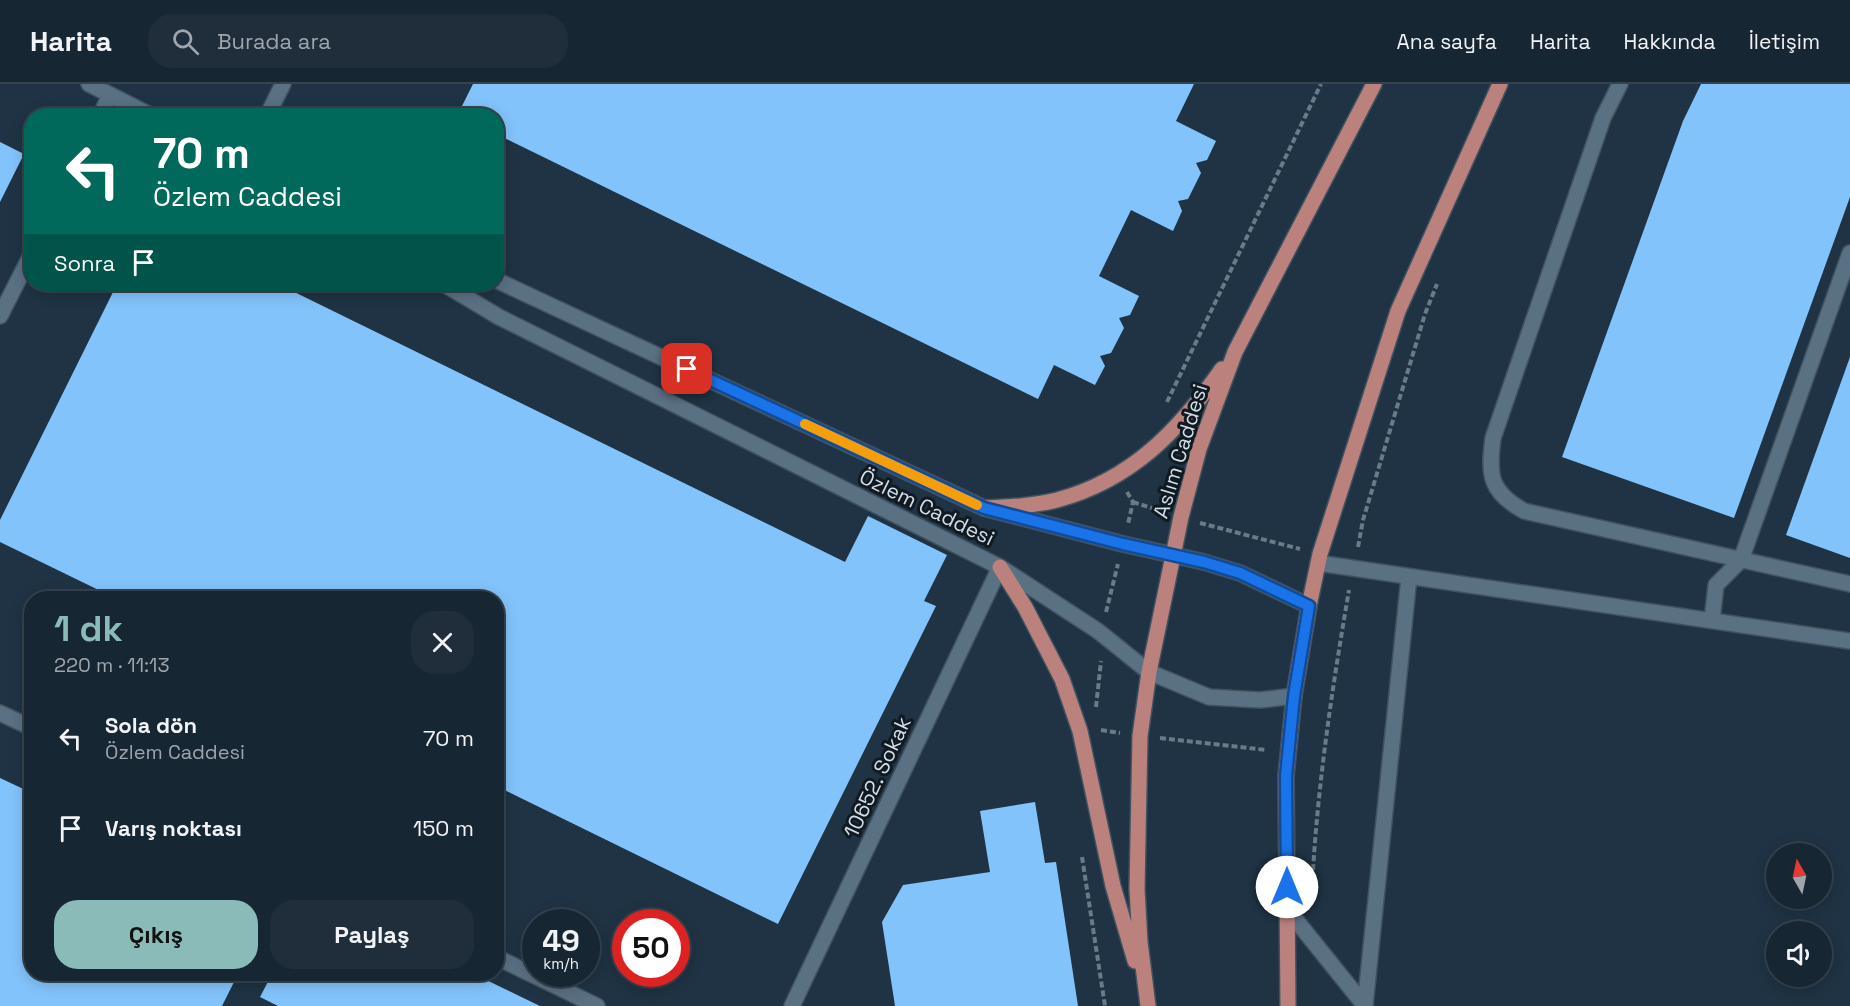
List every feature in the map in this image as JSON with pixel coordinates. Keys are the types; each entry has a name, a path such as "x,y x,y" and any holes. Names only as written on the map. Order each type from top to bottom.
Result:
{"main road":[{"name":"Aslım Caddesi","path":"1148,1006 1140,942 1137,889 1140,736 1149,672 1181,517 1199,449 1234,352 1374,84"},
{"path":"1288,1006 1286,776 1294,696 1319,559 1398,311 1500,84"},
{"path":"984,508 1055,500 1116,477 1165,439 1188,416 1234,352"},
{"path":"1000,567 1025,607 1062,679 1080,731 1113,886 1148,1006"}],"street":[{"path":"89,84 136,108"},
{"path":"271,108 283,84"},
{"path":"1620,84 1603,118 1493,438 1490,462 1493,483 1505,500 1524,511 1850,584"},
{"path":"104,108 110,95"},
{"path":"1712,620 1716,585 1741,561 1850,253"},
{"path":"0,316 24,269"},
{"name":"Özlem Caddesi","path":"504,284 984,508 1240,573 1309,606"},
{"name":"Özlem Caddesi","path":"456,291 499,317 1000,567 1098,631 1149,672 1209,697 1260,700 1294,696"},
{"path":"1319,559 1353,569 1850,640"},
{"name":"10652. Sokak","path":"792,1006 1000,567"},
{"path":"1365,1006 1409,577"},
{"path":"0,713 24,724"},
{"path":"1287,909 1365,1006"},
{"path":"504,961 597,1006"}],"path":[{"path":"1311,891 1315,821 1329,705 1363,520 1425,314 1438,281"},
{"path":"1133,502 1319,559"},
{"path":"1094,729 1288,753"}],"building":[{"path":"473,84 1194,84 1176,121 1216,141 1207,160 1196,163 1201,173 1188,199 1178,201 1182,211 1173,231 1131,210 1099,276 1139,296 1130,315 1119,318 1124,328 1111,353 1100,356 1105,366 1095,385 1054,365 1038,399 504,138 504,108 461,108"},
{"path":"1701,84 1850,84 1850,197 1734,518 1562,457 1683,121"},
{"path":"0,142 24,154 0,202"},
{"path":"114,291 292,291 845,562 868,516 947,555 924,601 936,606 778,924 504,790 504,591 101,591 0,542 0,520"},
{"path":"1850,357 1850,558 1786,535"},
{"path":"0,778 24,789 24,981 234,981 222,1006 0,1006"},
{"path":"1035,802 1045,863 1056,862 1078,1006 895,1006 882,922 903,885 990,872 980,811"},
{"path":"268,981 488,981 540,1006 278,1006 260,997"}],"slow traffic":[{"path":"805,424 977,505"}],"route":[{"path":"687,369 984,508 1123,544 1204,562 1274,587 1309,606 1294,696 1286,776 1287,887"}]}
